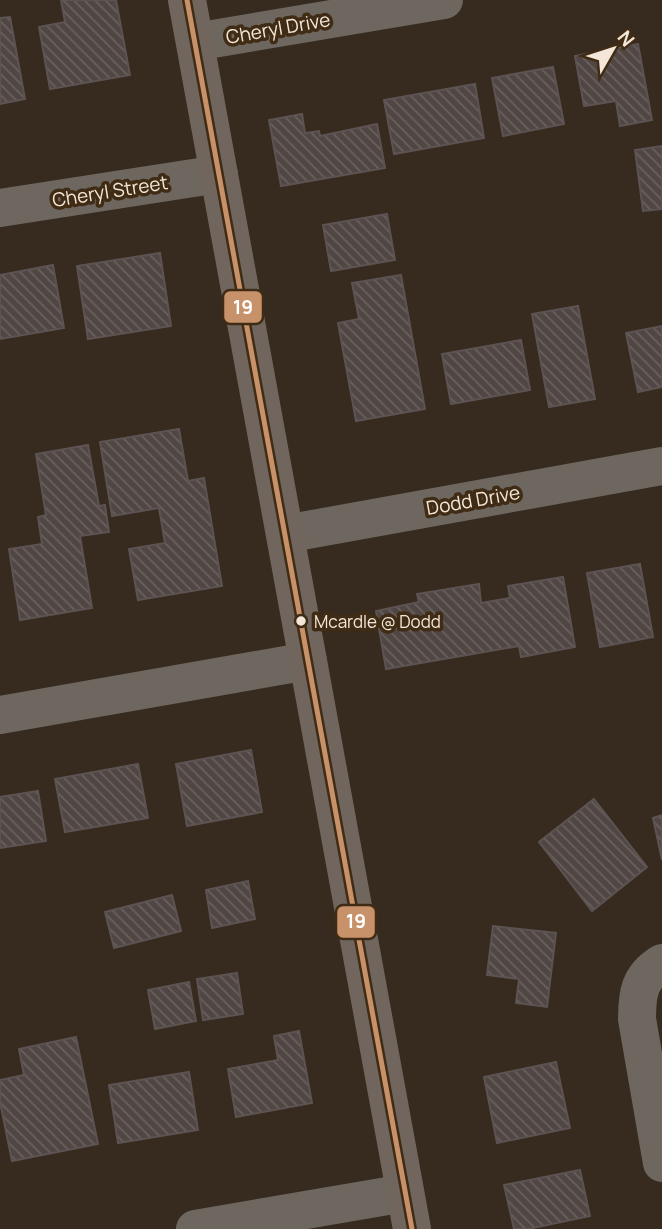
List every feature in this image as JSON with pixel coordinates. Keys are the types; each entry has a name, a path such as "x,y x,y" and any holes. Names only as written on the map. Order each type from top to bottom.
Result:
{"main road":[{"path":"187,0 409,1211"}],"street":[{"name":"Cheryl Drive","path":"195,42 444,0"},
{"name":"Cheryl Street","path":"0,208 219,174"},
{"name":"Dodd Drive","path":"285,534 662,466"},
{"path":"0,715 308,661"},
{"path":"662,963 643,982 637,997 637,1019 662,1163"},
{"path":"195,1229 409,1211"}],"building":[{"path":"61,0 116,0 130,75 50,89 39,27 65,22"},
{"path":"10,17 25,99 0,104 0,18"},
{"path":"638,44 652,120 620,126 616,101 584,106 575,56"},
{"path":"553,67 564,124 503,136 492,78"},
{"path":"475,84 484,138 394,154 384,100"},
{"path":"302,114 305,133 319,131 320,136 377,124 385,168 281,186 269,120"},
{"path":"662,146 662,209 643,211 635,150"},
{"path":"387,214 395,260 331,271 323,225"},
{"path":"160,253 171,326 88,339 77,266"},
{"path":"53,265 64,328 0,339 0,275"},
{"path":"401,275 425,409 356,421 338,323 359,319 352,283"},
{"path":"578,306 595,399 549,407 532,314"},
{"path":"662,326 662,387 638,392 626,333"},
{"path":"521,340 530,390 451,404 442,354"},
{"path":"179,429 188,481 204,478 222,586 138,600 129,549 165,543 159,508 112,516 100,442"},
{"path":"88,445 99,506 105,505 109,532 80,536 92,608 20,620 9,549 42,544 38,517 46,515 36,454"},
{"path":"640,564 653,637 600,647 587,573"},
{"path":"563,577 575,647 521,657 519,646 386,669 376,611 419,602 417,594 479,584 481,603 510,598 508,586"},
{"path":"251,750 262,812 187,826 176,764"},
{"path":"138,764 148,818 65,832 55,779"},
{"path":"38,791 46,841 0,848 0,797"},
{"path":"594,799 647,867 592,911 539,842"},
{"path":"662,815 662,860 653,818"},
{"path":"248,881 255,919 212,928 206,890"},
{"path":"172,895 181,931 114,948 105,912"},
{"path":"493,926 556,933 547,1007 516,1003 519,979 487,975"},
{"path":"237,973 243,1014 203,1020 197,979"},
{"path":"189,982 196,1021 155,1029 148,990"},
{"path":"299,1031 312,1103 236,1117 228,1069 278,1060 274,1036"},
{"path":"76,1037 98,1144 12,1161 0,1102 0,1080 24,1075 19,1049"},
{"path":"556,1062 570,1128 497,1143 484,1077"},
{"path":"189,1072 198,1130 118,1143 109,1085"},
{"path":"580,1170 590,1216 528,1229 514,1229 504,1185"}],"transit line":[{"name":"19","path":"187,0 412,1229"}],"place":[{"name":"Mcardle @ Dodd","path":"301,621"}]}
